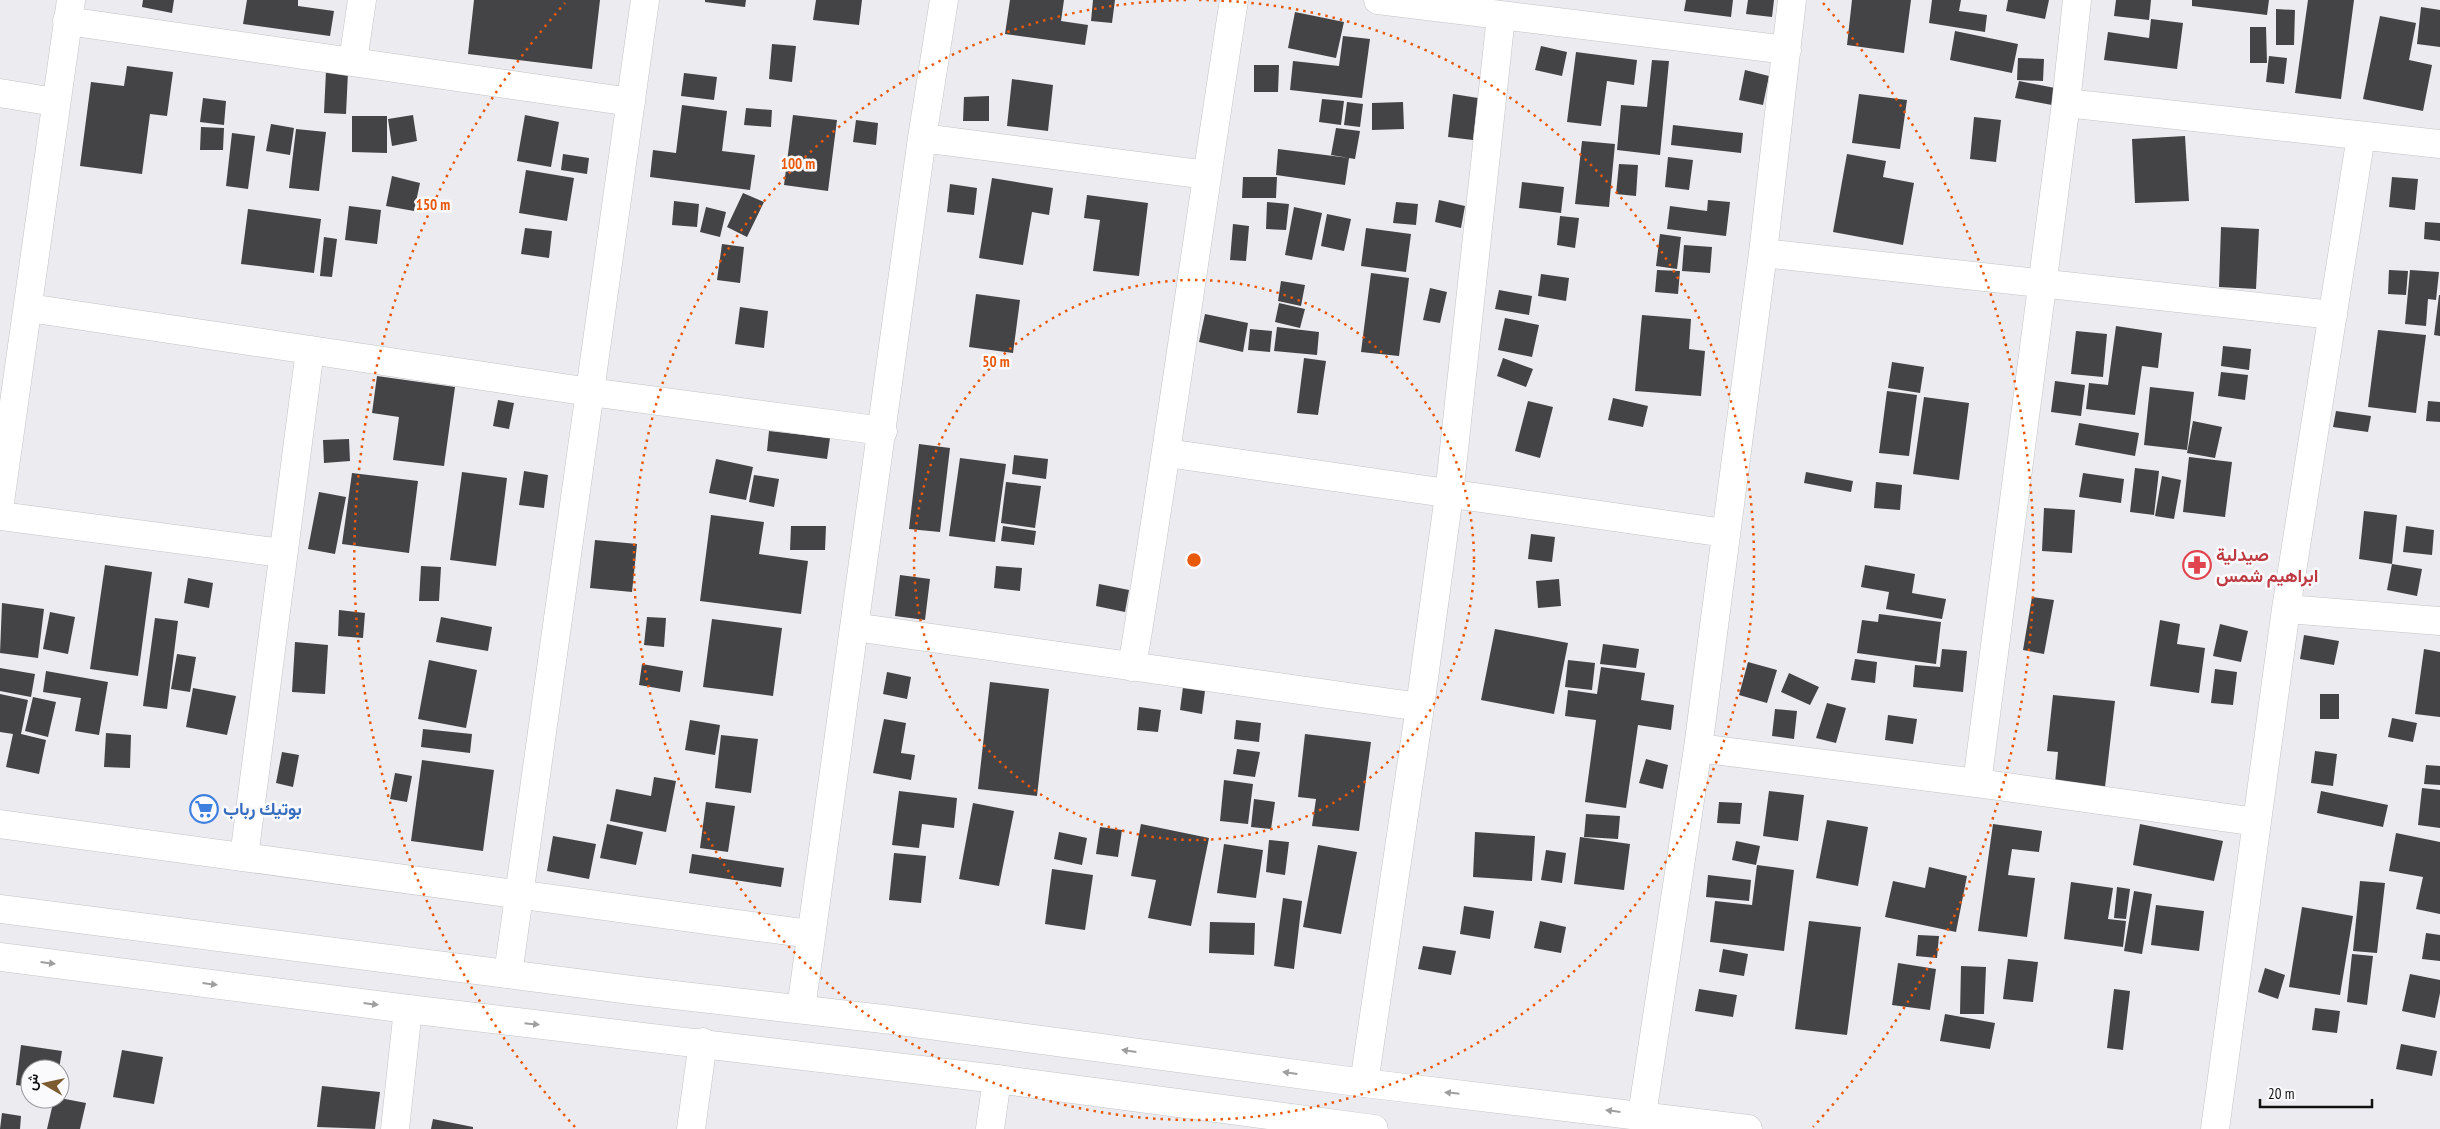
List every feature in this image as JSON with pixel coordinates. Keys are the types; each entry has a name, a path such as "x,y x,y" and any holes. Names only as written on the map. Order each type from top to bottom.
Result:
{"street":[{"path":"353,61 362,0"},
{"path":"508,974 645,0"},
{"path":"801,1010 810,934 883,431 922,138 944,0"},
{"path":"1132,667 1168,454 1206,175 1234,0"},
{"path":"1378,0 1788,50"},
{"path":"1642,1115 1698,748 1763,253 1788,50 1792,0"},
{"path":"1977,783 2066,103 2077,0"},
{"path":"0,502 29,308 55,102 69,11 353,61 631,102"},
{"path":"1364,1083 1420,707 1449,495 1501,16"},
{"path":"0,94 55,102"},
{"path":"2066,103 2440,144"},
{"path":"2215,1129 2286,609 2361,136"},
{"path":"922,138 1206,175"},
{"path":"1763,253 2334,315"},
{"path":"29,308 590,392 883,431"},
{"path":"244,857 282,553 310,350"},
{"path":"1168,454 1725,533"},
{"path":"0,516 282,553"},
{"path":"2286,609 2440,621"},
{"path":"854,627 1420,707"},
{"path":"1698,748 1977,783 2258,822"},
{"path":"0,824 810,934"},
{"path":"0,908 508,974 892,1020 1364,1083 1748,1129"},
{"path":"0,957 408,1009 703,1042 997,1079 1304,1125 1374,1129"},
{"path":"395,1129 408,1009"},
{"path":"691,1129 703,1042"},
{"path":"990,1129 997,1079"}],"building":[{"path":"143,0 174,0 172,13 142,7"},
{"path":"247,0 298,0 298,6 334,11 330,36 243,24"},
{"path":"474,0 600,0 592,69 468,54"},
{"path":"705,0 746,0 745,7 705,2"},
{"path":"816,0 862,0 859,25 813,20"},
{"path":"1010,0 1064,0 1061,21 1088,25 1085,45 1005,34"},
{"path":"1093,0 1115,0 1112,23 1091,21"},
{"path":"1686,0 1733,0 1731,17 1684,11"},
{"path":"1748,0 1774,0 1772,17 1746,14"},
{"path":"1852,0 1911,0 1904,53 1847,45"},
{"path":"1932,0 1961,0 1959,11 1987,15 1985,32 1929,23"},
{"path":"2008,0 2049,0 2045,19 2006,11"},
{"path":"2116,0 2151,0 2149,20 2114,16"},
{"path":"2192,0 2269,0 2267,15 2192,6"},
{"path":"2308,0 2354,0 2341,99 2295,93"},
{"path":"2421,7 2440,10 2440,47 2417,44"},
{"path":"2276,9 2295,10 2294,45 2276,45"},
{"path":"1295,12 1344,22 1336,58 1288,48"},
{"path":"2380,16 2416,23 2409,60 2432,65 2423,111 2363,99"},
{"path":"2151,19 2183,23 2177,69 2104,60 2108,32 2149,38"},
{"path":"2250,27 2266,27 2267,63 2250,63"},
{"path":"1955,31 2018,44 2012,73 1950,60"},
{"path":"1343,36 1370,39 1362,98 1290,90 1293,61 1339,66"},
{"path":"772,44 796,46 792,82 769,79"},
{"path":"1541,46 1567,52 1562,76 1535,70"},
{"path":"1576,52 1637,60 1634,85 1607,81 1601,126 1567,122"},
{"path":"2269,56 2287,58 2284,84 2266,82"},
{"path":"2018,58 2044,59 2043,81 2017,80"},
{"path":"1652,60 1669,61 1660,155 1617,150 1621,105 1647,107"},
{"path":"1254,65 1279,65 1278,92 1254,92"},
{"path":"127,66 173,72 167,116 150,114 142,174 80,166 91,82 124,86"},
{"path":"1745,70 1769,76 1763,105 1739,100"},
{"path":"326,71 348,72 346,114 324,113"},
{"path":"684,73 717,77 714,100 681,96"},
{"path":"1012,79 1053,85 1048,131 1007,126"},
{"path":"2019,81 2055,88 2052,105 2015,98"},
{"path":"1453,94 1478,98 1473,140 1448,137"},
{"path":"1859,94 1907,100 1900,149 1852,143"},
{"path":"989,96 989,121 963,121 964,97"},
{"path":"203,98 226,101 224,125 200,122"},
{"path":"1322,99 1344,101 1341,125 1319,122"},
{"path":"1347,102 1363,104 1360,127 1344,125"},
{"path":"1403,102 1404,129 1372,130 1372,103"},
{"path":"682,105 727,111 722,151 755,155 750,190 650,177 653,150 676,153"},
{"path":"746,108 772,110 771,127 744,125"},
{"path":"413,115 417,141 392,146 388,119"},
{"path":"525,115 559,122 551,167 517,161"},
{"path":"793,115 837,120 828,191 784,185"},
{"path":"352,116 387,116 387,153 352,152"},
{"path":"1974,117 2001,120 1996,162 1970,159"},
{"path":"856,120 878,123 876,145 853,142"},
{"path":"271,124 294,128 290,155 266,151"},
{"path":"1673,125 1743,133 1741,153 1671,145"},
{"path":"201,127 224,128 223,150 200,150"},
{"path":"1336,128 1360,131 1355,159 1331,155"},
{"path":"296,129 326,132 319,191 289,188"},
{"path":"232,133 255,136 248,189 226,186"},
{"path":"2185,136 2189,201 2135,203 2132,139"},
{"path":"1582,141 1615,144 1609,207 1575,204"},
{"path":"1278,149 1349,158 1345,185 1276,175"},
{"path":"563,154 589,158 587,174 561,170"},
{"path":"1847,154 1886,161 1883,177 1914,183 1903,245 1833,232"},
{"path":"1668,157 1693,160 1689,190 1665,187"},
{"path":"1619,164 1638,165 1636,196 1616,194"},
{"path":"526,170 574,178 567,221 519,213"},
{"path":"392,176 420,183 414,211 386,206"},
{"path":"1243,177 1277,177 1276,198 1242,198"},
{"path":"2392,177 2418,179 2415,210 2389,207"},
{"path":"992,178 1053,188 1049,215 1032,212 1023,265 979,258"},
{"path":"1522,182 1564,187 1561,213 1519,208"},
{"path":"950,184 977,188 974,215 947,212"},
{"path":"743,193 764,202 747,237 727,227"},
{"path":"1087,195 1148,203 1139,276 1093,271 1100,220 1084,218"},
{"path":"1439,200 1465,206 1461,228 1435,222"},
{"path":"1708,200 1730,202 1726,236 1667,229 1670,206 1707,211"},
{"path":"674,201 699,204 697,227 672,225"},
{"path":"1267,202 1289,204 1286,230 1266,229"},
{"path":"1396,202 1418,204 1416,225 1393,223"},
{"path":"349,206 381,210 377,244 345,240"},
{"path":"706,207 726,212 720,237 700,232"},
{"path":"1294,207 1322,213 1312,260 1285,255"},
{"path":"248,209 321,219 314,273 241,264"},
{"path":"1327,214 1351,219 1344,251 1321,246"},
{"path":"1560,216 1579,218 1575,248 1557,245"},
{"path":"2425,222 2440,223 2440,241 2424,239"},
{"path":"1233,224 1249,226 1246,261 1230,260"},
{"path":"2221,227 2259,229 2256,289 2219,287"},
{"path":"525,228 552,231 549,258 521,254"},
{"path":"1366,228 1411,234 1406,272 1361,266"},
{"path":"1660,234 1681,237 1677,269 1656,266"},
{"path":"324,237 337,239 332,277 320,276"},
{"path":"722,244 744,247 740,283 717,280"},
{"path":"1684,245 1712,247 1710,273 1682,271"},
{"path":"1657,270 1680,271 1678,294 1655,292"},
{"path":"2389,270 2408,271 2406,295 2388,294"},
{"path":"2410,270 2439,272 2436,300 2428,299 2426,326 2405,324"},
{"path":"1371,273 1409,278 1399,356 1361,352"},
{"path":"1541,274 1569,278 1566,301 1538,296"},
{"path":"1281,281 1305,285 1301,306 1278,301"},
{"path":"1430,288 1447,292 1440,323 1423,320"},
{"path":"1499,290 1532,296 1529,315 1495,309"},
{"path":"976,294 1020,300 1013,353 969,347"},
{"path":"2440,295 2440,336 2434,335"},
{"path":"1279,303 1305,309 1300,328 1275,322"},
{"path":"740,307 768,311 764,348 735,344"},
{"path":"1205,314 1248,323 1243,352 1199,342"},
{"path":"1642,315 1691,319 1689,349 1705,351 1701,396 1635,391"},
{"path":"1505,318 1539,325 1532,357 1498,350"},
{"path":"2116,326 2162,333 2158,368 2142,366 2135,415 2086,409 2089,383 2108,385"},
{"path":"1277,327 1319,332 1317,355 1274,351"},
{"path":"1250,329 1272,331 1270,352 1248,350"},
{"path":"2378,330 2426,335 2416,413 2368,407"},
{"path":"2076,331 2107,334 2103,377 2071,374"},
{"path":"2223,346 2251,349 2249,370 2221,366"},
{"path":"1304,358 1326,361 1318,415 1297,413"},
{"path":"1503,358 1533,369 1526,387 1497,376"},
{"path":"1892,362 1924,367 1920,393 1888,388"},
{"path":"2221,372 2248,375 2245,400 2218,396"},
{"path":"377,376 455,387 444,466 393,460 399,417 372,413"},
{"path":"2055,381 2085,385 2081,416 2051,412"},
{"path":"2150,387 2194,392 2187,450 2144,445"},
{"path":"1887,391 1917,395 1909,456 1879,453"},
{"path":"1924,397 1969,403 1959,480 1913,474"},
{"path":"1613,398 1648,406 1643,427 1608,420"},
{"path":"498,400 514,403 509,429 493,426"},
{"path":"1528,401 1553,407 1540,458 1515,451"},
{"path":"2428,401 2440,402 2440,422 2426,421"},
{"path":"2336,411 2371,416 2368,432 2333,427"},
{"path":"2193,421 2222,427 2215,458 2187,453"},
{"path":"2079,423 2139,433 2135,456 2075,445"},
{"path":"769,431 830,438 827,459 767,451"},
{"path":"349,439 350,461 324,463 323,440"},
{"path":"919,444 950,448 940,532 909,529"},
{"path":"1014,455 1048,459 1046,479 1012,474"},
{"path":"2189,457 2232,462 2225,517 2183,512"},
{"path":"960,458 1006,464 995,542 949,536"},
{"path":"716,459 753,467 746,500 709,493"},
{"path":"2135,468 2159,471 2154,515 2130,512"},
{"path":"524,471 548,475 544,508 519,505"},
{"path":"462,472 507,478 496,566 450,560"},
{"path":"1806,472 1853,481 1851,492 1804,483"},
{"path":"352,473 418,481 409,553 342,544"},
{"path":"2083,473 2124,479 2121,503 2079,497"},
{"path":"754,475 779,479 774,507 749,502"},
{"path":"2162,476 2181,480 2174,519 2155,516"},
{"path":"1006,482 1041,486 1035,528 1001,523"},
{"path":"1876,482 1902,485 1900,510 1874,508"},
{"path":"319,492 346,497 335,554 308,549"},
{"path":"2044,508 2075,510 2072,553 2042,551"},
{"path":"2364,511 2397,515 2392,564 2359,559"},
{"path":"711,515 764,522 759,554 808,561 801,614 700,601"},
{"path":"791,526 826,526 825,550 790,550"},
{"path":"1003,526 1036,531 1034,545 1001,541"},
{"path":"2406,526 2434,530 2432,555 2403,552"},
{"path":"1531,534 1555,537 1552,562 1528,559"},
{"path":"595,540 637,544 632,592 590,588"},
{"path":"2392,564 2422,569 2417,596 2387,590"},
{"path":"105,565 152,572 138,676 90,669"},
{"path":"1865,565 1915,574 1912,593 1946,599 1942,619 1886,609 1889,592 1861,587"},
{"path":"421,566 441,567 439,601 419,601"},
{"path":"996,566 1022,568 1020,591 994,588"},
{"path":"900,575 930,579 925,620 895,616"},
{"path":"188,578 213,583 209,608 184,603"},
{"path":"1559,579 1561,606 1538,608 1536,581"},
{"path":"1099,584 1129,590 1125,612 1096,606"},
{"path":"2032,597 2054,600 2044,654 2023,650"},
{"path":"2,603 44,609 38,658 0,653"},
{"path":"339,610 365,613 363,638 338,636"},
{"path":"50,612 75,617 68,654 43,649"},
{"path":"1879,614 1941,622 1936,664 1857,653 1862,620 1878,622"},
{"path":"441,617 492,627 488,651 436,642"},
{"path":"647,617 666,618 664,647 644,645"},
{"path":"155,618 178,621 167,709 143,706"},
{"path":"712,619 782,628 773,696 703,687"},
{"path":"2160,620 2180,624 2177,644 2205,648 2199,693 2150,686"},
{"path":"2220,624 2248,631 2241,662 2213,656"},
{"path":"1495,629 1568,643 1554,714 1481,700"},
{"path":"2304,635 2339,641 2334,665 2300,659"},
{"path":"295,642 328,645 325,694 292,692"},
{"path":"1603,644 1639,649 1636,668 1600,664"},
{"path":"1942,649 1967,651 1963,692 1913,687 1915,665 1940,667"},
{"path":"2424,649 2440,652 2440,717 2415,714"},
{"path":"177,654 196,657 190,692 171,689"},
{"path":"1855,659 1877,662 1875,683 1851,680"},
{"path":"429,660 477,670 466,728 418,719"},
{"path":"1568,660 1595,663 1592,690 1565,687"},
{"path":"1748,662 1777,670 1767,703 1739,695"},
{"path":"642,664 683,671 680,692 639,685"},
{"path":"1601,667 1645,673 1641,700 1674,705 1671,730 1638,725 1626,808 1585,802 1596,720 1565,716 1568,690 1597,694"},
{"path":"0,668 35,674 31,697 0,691"},
{"path":"2215,669 2237,672 2233,705 2211,703"},
{"path":"46,671 108,682 99,735 75,731 81,698 43,692"},
{"path":"887,672 911,677 907,699 883,694"},
{"path":"1789,673 1819,687 1810,705 1781,692"},
{"path":"1184,679 1206,683 1202,714 1180,710"},
{"path":"990,682 1049,689 1037,796 978,789"},
{"path":"193,688 236,696 227,735 186,727"},
{"path":"0,694 28,700 21,734 46,740 39,774 6,767 13,734 0,732"},
{"path":"2320,694 2339,694 2339,719 2320,719"},
{"path":"2053,695 2115,701 2105,787 2055,783 2058,752 2047,751"},
{"path":"33,697 56,702 48,737 25,731"},
{"path":"1827,703 1846,708 1836,743 1816,738"},
{"path":"1139,707 1161,710 1158,732 1137,730"},
{"path":"1775,709 1797,711 1794,739 1772,736"},
{"path":"1888,715 1917,719 1913,744 1885,740"},
{"path":"2392,718 2417,723 2413,742 2388,737"},
{"path":"884,719 906,723 901,753 915,755 911,780 873,773"},
{"path":"690,720 720,725 715,755 685,750"},
{"path":"1236,720 1261,723 1259,742 1234,739"},
{"path":"423,729 472,734 470,753 421,747"},
{"path":"106,733 131,735 130,768 104,767"},
{"path":"1305,734 1371,742 1359,831 1312,826 1316,799 1298,797"},
{"path":"721,735 758,739 751,793 715,788"},
{"path":"1237,749 1260,752 1255,777 1233,774"},
{"path":"2315,751 2337,754 2333,786 2311,783"},
{"path":"282,752 299,755 293,787 276,783"},
{"path":"1646,759 1668,765 1663,789 1639,783"},
{"path":"422,760 494,770 483,851 411,841"},
{"path":"2426,765 2440,766 2440,785 2424,784"},
{"path":"395,773 412,776 407,802 390,799"},
{"path":"654,777 676,781 666,832 610,821 616,789 651,796"},
{"path":"1224,780 1253,784 1248,824 1220,821"},
{"path":"2422,788 2440,790 2440,828 2418,825"},
{"path":"899,791 957,798 954,828 922,824 919,848 892,845"},
{"path":"1769,791 1804,795 1798,841 1763,836"},
{"path":"2321,791 2388,805 2383,827 2317,813"},
{"path":"1254,799 1275,802 1271,829 1251,827"},
{"path":"706,802 735,806 728,852 700,848"},
{"path":"1719,802 1742,803 1740,824 1717,823"},
{"path":"973,803 1014,811 999,886 959,879"},
{"path":"1586,814 1620,816 1618,839 1584,837"},
{"path":"1827,820 1868,827 1858,886 1816,878"},
{"path":"607,824 643,832 636,865 600,858"},
{"path":"1141,824 1209,838 1191,926 1148,918 1156,880 1131,876"},
{"path":"1993,824 2042,831 2039,852 2012,849 2008,875 2035,878 2027,937 1978,931"},
{"path":"2140,824 2223,841 2214,881 2133,865"},
{"path":"1100,827 1122,830 1118,857 1096,854"},
{"path":"1059,832 1087,838 1082,865 1054,859"},
{"path":"1475,832 1535,836 1532,881 1473,877"},
{"path":"2396,833 2440,842 2440,914 2416,909 2423,877 2389,871"},
{"path":"553,836 596,844 589,879 547,871"},
{"path":"1580,837 1630,844 1624,890 1574,884"},
{"path":"1269,840 1289,842 1285,875 1266,872"},
{"path":"1736,841 1760,846 1756,865 1732,860"},
{"path":"1224,844 1263,850 1256,898 1217,893"},
{"path":"1318,845 1357,852 1341,934 1303,927"},
{"path":"1546,850 1566,853 1562,883 1541,880"},
{"path":"894,853 926,856 921,903 889,900"},
{"path":"692,854 784,868 781,887 689,873"},
{"path":"1757,865 1794,870 1784,951 1710,942 1715,901 1752,905"},
{"path":"1929,867 1967,876 1956,932 1885,917 1893,881 1925,888"},
{"path":"1052,869 1093,875 1085,930 1045,924"},
{"path":"1708,875 1751,880 1749,901 1706,897"},
{"path":"2360,881 2385,883 2377,953 2353,951"},
{"path":"2071,882 2113,888 2108,919 2126,921 2123,947 2064,939"},
{"path":"2117,887 2130,889 2126,919 2114,918"},
{"path":"2134,891 2152,894 2142,954 2124,951"},
{"path":"1283,898 1302,901 1294,969 1274,966"},
{"path":"2156,905 2204,911 2199,951 2151,945"},
{"path":"1464,906 1494,911 1490,939 1460,934"},
{"path":"2302,907 2353,916 2340,995 2289,987"},
{"path":"1540,921 1566,927 1561,953 1534,948"},
{"path":"1809,921 1861,927 1847,1035 1795,1029"},
{"path":"1210,922 1255,923 1254,955 1209,953"},
{"path":"2426,933 2440,935 2440,961 2422,959"},
{"path":"1918,935 1939,936 1937,958 1916,956"},
{"path":"1423,946 1456,951 1451,975 1418,969"},
{"path":"1723,949 1748,954 1744,976 1719,972"},
{"path":"2352,954 2373,956 2367,1005 2347,1002"},
{"path":"2008,959 2038,962 2033,1002 2003,999"},
{"path":"1898,963 1936,969 1930,1010 1892,1005"},
{"path":"1961,966 1986,967 1984,1014 1960,1014"},
{"path":"2265,968 2285,975 2278,999 2258,992"},
{"path":"2410,974 2440,980 2440,993 2435,1018 2402,1011"},
{"path":"1699,989 1737,995 1733,1017 1695,1011"},
{"path":"2114,989 2130,991 2123,1050 2107,1048"},
{"path":"2315,1008 2340,1011 2337,1033 2312,1030"},
{"path":"1945,1014 1995,1023 1990,1049 1940,1041"},
{"path":"2401,1044 2437,1051 2432,1076 2396,1069"},
{"path":"21,1045 62,1051 61,1059 20,1059 20,1086 16,1085"},
{"path":"122,1050 163,1057 154,1104 113,1097"},
{"path":"322,1086 380,1092 375,1129 317,1127"},
{"path":"70,1100 86,1103 80,1129 47,1129 52,1109 70,1109"},
{"path":"2,1113 21,1116 20,1129 0,1129"},
{"path":"433,1119 473,1127 473,1129 431,1129"}],"place":[{"name":"صيدلية ابراهيم شمس","path":"2197,565"},
{"name":"بوتيك رباب","path":"204,809"}]}
